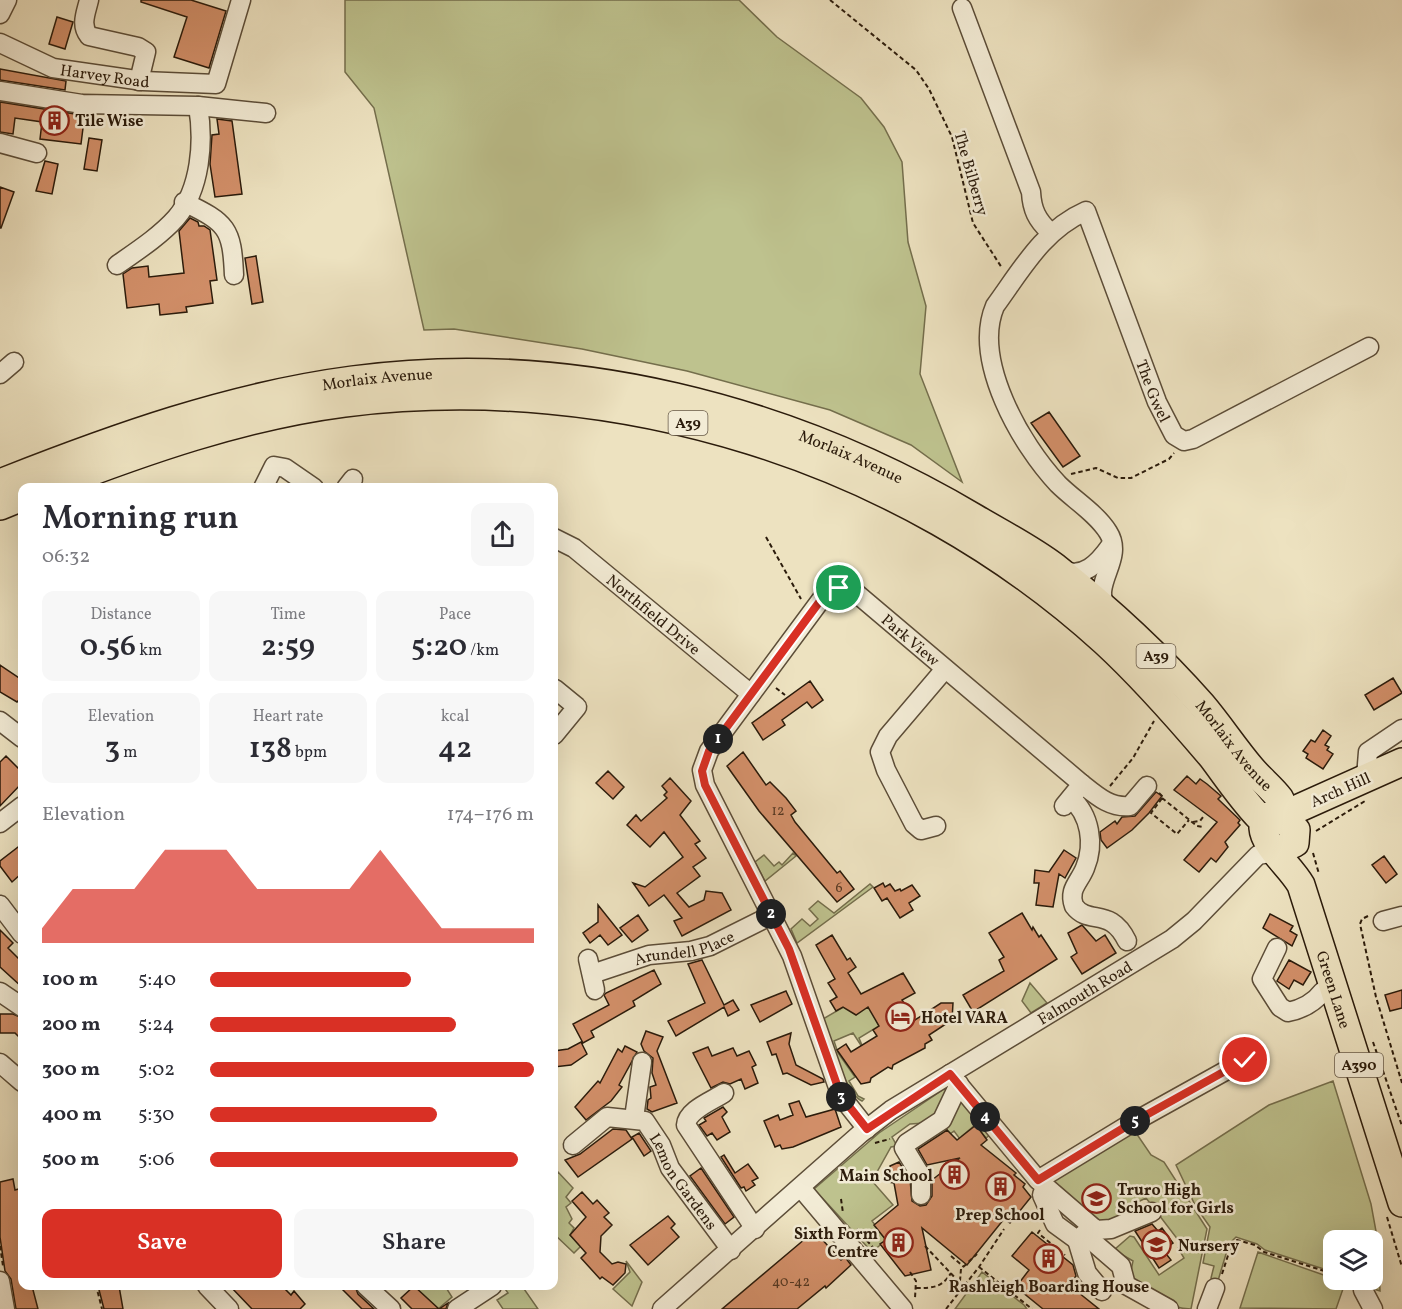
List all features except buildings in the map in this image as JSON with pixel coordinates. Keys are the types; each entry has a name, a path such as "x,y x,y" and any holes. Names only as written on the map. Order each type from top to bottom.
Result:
{"highway":[{"name":"Morlaix Avenue","path":"0,483 16,483 180,418 263,396 352,380 393,376 522,374 657,393 744,415 808,436 882,467 930,491 1021,544 1053,566 1111,613 1196,699 1251,769 1281,799 1279,817 1258,816 1143,679 1076,618 1003,562 931,517 862,483 785,452 715,429 631,411 546,399 457,395 389,399 308,409 233,426 63,483"},
{"name":"Morlaix Avenue","path":"0,506 16,483"},
{"name":"Arch Hill","path":"1279,817 1402,762"},
{"path":"1276,852 1295,843 1296,830 1279,817"},
{"name":"Green Lane","path":"1276,852 1301,885 1402,1203"}],"street":[{"path":"0,14 7,0"},
{"path":"89,0 84,30 89,36 138,47 146,52 139,81"},
{"name":"Harvey Road","path":"0,43 53,68 139,81 216,84 241,0"},
{"path":"962,8 1031,192 1032,207 1041,224 1050,232"},
{"path":"0,91 82,104 198,106 266,113"},
{"path":"117,265 177,217 194,183 200,159 201,127 198,106"},
{"path":"0,143 37,153"},
{"path":"184,202 221,224 233,242 234,275"},
{"name":"The Gwel","path":"1111,545 1108,532 1059,484 1016,422 997,384 989,338 989,319 1012,282 1050,232 1066,219 1086,211 1157,402 1174,435 1184,441 1193,439 1369,347"},
{"path":"0,374 14,362"},
{"path":"266,483 274,466 285,468 307,483"},
{"name":"Northfield Drive","path":"558,540 574,548 751,693"},
{"path":"1053,566 1067,573 1085,571 1098,561 1111,545"},
{"path":"1111,545 1113,561 1102,591 1105,606 1111,613"},
{"name":"Park View","path":"867,1137 841,1096 792,956 705,785 702,771 709,751 830,590 848,588 945,669 1072,796 1100,799"},
{"path":"936,826 921,830 914,824 886,770 880,752 888,736 945,669"},
{"path":"558,691 577,707 558,730"},
{"path":"0,721 18,735"},
{"path":"1366,777 1368,752 1402,729"},
{"path":"1100,799 1136,811 1150,787"},
{"path":"1072,796 1084,812 1090,840 1087,864 1072,889 1074,906 1085,915 1107,918 1127,941"},
{"path":"0,823 18,809"},
{"name":"Falmouth Road","path":"662,1309 801,1188 867,1137 1172,939 1194,921 1258,855 1276,852"},
{"path":"2,912 18,930"},
{"name":"Arundell Place","path":"592,974 649,955 691,951 710,946 772,915"},
{"path":"1383,921 1402,916"},
{"path":"1277,948 1262,979 1280,1007 1288,1012 1295,1011 1317,1000 1323,991 1334,988"},
{"path":"0,992 18,1004"},
{"path":"1041,1183 1130,1124 1245,1060"},
{"name":"Lemon Gardens","path":"634,1118 642,1062"},
{"path":"0,1063 18,1078"},
{"path":"921,1195 921,1176 906,1153 905,1146 942,1120 954,1079"},
{"path":"954,1079 1084,1234 1121,1266 1126,1285 1169,1309"},
{"path":"724,1094 680,1122 691,1134 755,1229"},
{"name":"Lemon Gardens","path":"573,1145 607,1116 645,1121 661,1145 670,1168 730,1250"},
{"path":"801,1188 909,1306"},
{"path":"1084,1234 1111,1229 1152,1212"},
{"path":"1084,1234 1087,1273 1102,1291"},
{"path":"0,1281 5,1309"},
{"path":"1207,1309 1218,1282"},
{"path":"211,1290 229,1309"},
{"path":"370,1290 391,1309"},
{"path":"457,1309 486,1290"},
{"path":"1363,1290 1373,1309"}],"path":[{"name":"The Bilberry","path":"830,0 916,70 929,89 952,137 973,223 1012,282"},
{"path":"1059,484 1069,475 1089,468 1102,469 1118,478 1131,478 1169,459 1176,450 1171,448"},
{"path":"766,537 810,615"},
{"path":"771,687 780,689 786,695"},
{"path":"1100,799 1133,758 1154,721"},
{"path":"1313,836 1361,805 1370,796 1371,791 1366,777"},
{"path":"1150,787 1163,795 1162,798 1190,821 1203,827"},
{"path":"1162,798 1151,813 1177,834 1190,821 1200,821 1203,818"},
{"path":"1312,846 1321,883"},
{"path":"1360,924 1376,997 1402,1083"},
{"path":"1373,1041 1402,1126"},
{"path":"867,1137 894,1138 905,1146"},
{"path":"841,1199 848,1219"},
{"path":"852,1224 878,1254"},
{"path":"946,1309 979,1267 1004,1229"},
{"path":"1218,1282 1232,1243 1237,1240 1256,1245 1264,1252 1323,1271"},
{"path":"925,1246 960,1283"},
{"path":"959,1290 961,1269 977,1254"},
{"path":"951,1256 964,1267"},
{"path":"979,1267 1032,1309"},
{"path":"909,1306 916,1288 916,1281 910,1272"},
{"path":"916,1288 935,1288 945,1283 951,1273"},
{"path":"96,1290 102,1309"}],"green space":[{"path":"345,0 739,0 777,37 861,98 884,127 902,162 908,242 926,306 920,374 962,482 911,445 830,410 687,371 582,349 454,329 424,330 374,108 345,72"},
{"path":"793,853 796,856 765,881 755,862 764,855 774,866 779,862 782,865"},
{"path":"870,884 873,887 797,943 791,929 802,919 810,926 818,919 809,909 818,901 834,913"},
{"path":"1030,983 1047,1003 1031,1013 1022,1001"},
{"path":"847,991 853,1001 866,995 879,1026 859,1038 864,1050 853,1033 834,1041 838,1053 855,1077 849,1081 858,1096 864,1099 862,1101 855,1096 844,1077 823,1019 842,1008 836,997"},
{"path":"1333,1081 1371,1204 1376,1230 1323,1230 1323,1269 1265,1250 1257,1244 1236,1237 1229,1244 1217,1284 1211,1278 1214,1266 1203,1263 1210,1227 1196,1207 1176,1165 1269,1105"},
{"path":"944,1089 948,1090 943,1112 925,1123 910,1124 892,1137 897,1146 891,1147 872,1181 893,1205 872,1221 886,1240 872,1252 814,1189 879,1133"},
{"path":"959,1097 991,1134 986,1138 975,1125 962,1136 963,1143 954,1131 950,1134 944,1126"},
{"path":"1132,1127 1151,1155 1164,1162 1207,1229 1191,1309 1166,1303 1150,1293 1130,1276 1133,1261 1114,1250 1130,1236 1134,1237 1159,1275 1184,1258 1178,1248 1182,1245 1146,1198 1119,1211 1123,1220 1103,1226 1047,1179"},
{"path":"558,1172 573,1188 566,1197 571,1203 566,1207 572,1219 569,1223 574,1228 570,1235 581,1246 574,1253 558,1238"},
{"path":"1258,1252 1323,1275 1323,1290 1343,1290 1336,1309 1240,1308"},
{"path":"626,1261 642,1282 632,1306 613,1289 630,1272"},
{"path":"982,1272 1024,1305 1027,1309 955,1309"},
{"path":"418,1290 448,1290 452,1297 438,1309"},
{"path":"506,1290 525,1290 538,1309 503,1309 497,1300 508,1293"}],"place":[{"name":"Tile Wise","path":"54,120"},
{"name":"Hotel VARA","path":"900,1017"},
{"name":"Main School","path":"954,1175"},
{"name":"Prep School","path":"1000,1186"},
{"name":"Truro High School for Girls","path":"1096,1198"},
{"name":"Sixth Form Centre","path":"899,1242"},
{"name":"Nursery","path":"1157,1245"},
{"name":"Rashleigh Boarding House","path":"1049,1258"}],"route":[{"path":"839,588 826,593 751,693 709,751 704,761 702,776 789,949 841,1096 867,1129 891,1110 950,1074 1038,1180 1140,1118 1245,1060"}]}
